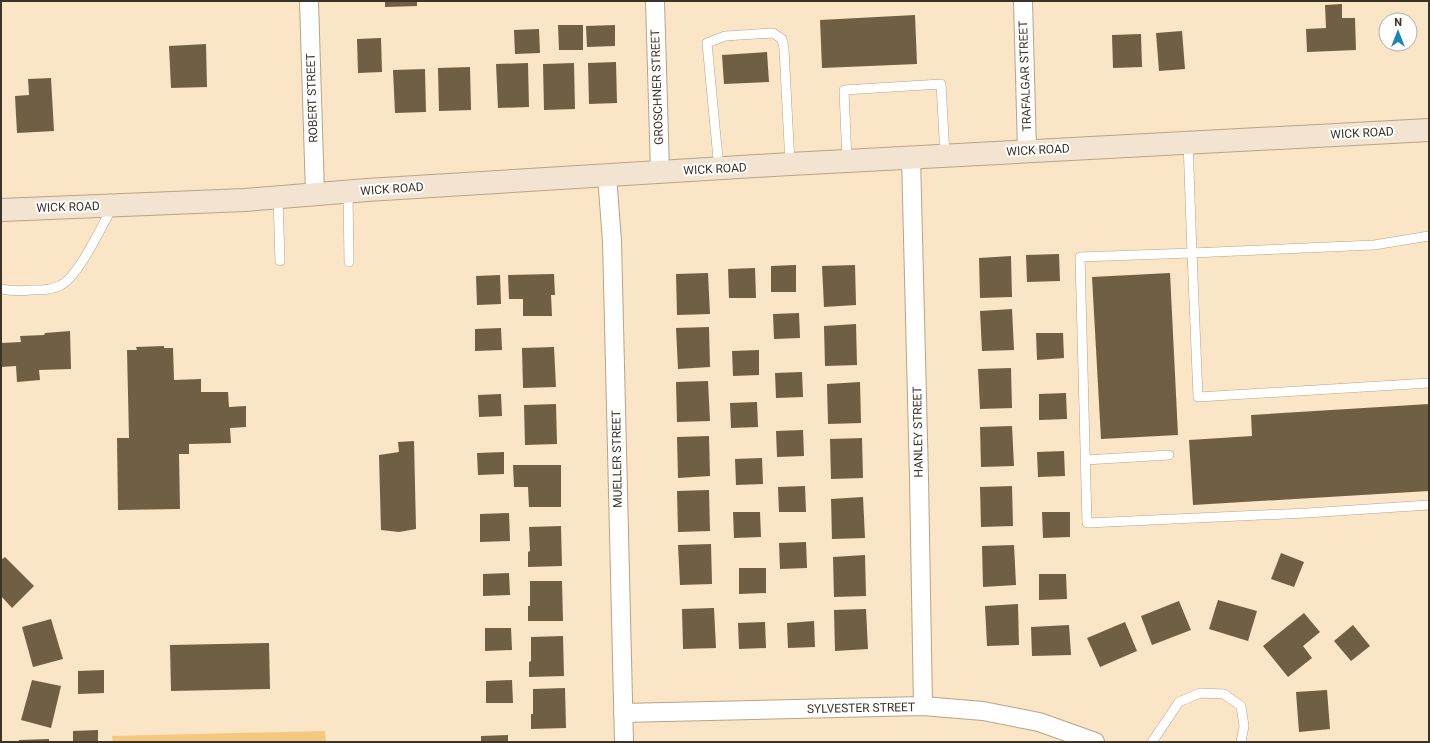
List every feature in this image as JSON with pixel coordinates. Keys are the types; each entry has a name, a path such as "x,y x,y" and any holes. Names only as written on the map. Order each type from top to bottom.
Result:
{"street":[{"name":"ROBERT STREET","path":"309,1 315,194"},
{"name":"GROSCHNER STREET","path":"655,1 660,172"},
{"name":"TRAFALGAR STREET","path":"1023,1 1027,151"},
{"name":"WICK ROAD","path":"1,210 245,200 315,194 790,164 1429,130"},
{"name":"HANLEY STREET","path":"911,157 923,706"},
{"name":"MUELLER STREET","path":"608,176 612,241 624,742"},
{"name":"SYLVESTER STREET","path":"623,713 923,706 983,711 1039,722 1095,742"}],"lane":[{"path":"719,169 707,43 725,36 766,33 773,33 782,39 785,57 790,164"},
{"path":"847,161 844,90 941,84 945,155"},
{"path":"1188,142 1198,397 1429,383"},
{"path":"348,192 349,262"},
{"path":"278,198 280,261"},
{"path":"1,288 20,291 51,290 63,284 71,276 90,248 113,206"},
{"path":"1429,236 1374,245 1080,257 1087,523 1429,505"},
{"path":"1085,460 1169,456"},
{"path":"1152,742 1179,702 1200,693 1224,694 1241,706 1244,726 1241,742"}],"shaded area":[{"path":"325,731 326,742 113,742 112,736"}],"building":[{"path":"385,1 417,1 417,6 385,7"},
{"path":"1342,4 1342,18 1355,18 1356,50 1307,52 1306,29 1326,28 1325,5"},
{"path":"915,15 917,64 822,68 820,20"},
{"path":"558,25 583,25 583,50 559,50"},
{"path":"615,25 615,46 587,47 586,26"},
{"path":"539,29 540,53 515,54 514,30"},
{"path":"1182,31 1185,69 1159,71 1156,33"},
{"path":"1141,34 1142,67 1113,68 1112,35"},
{"path":"381,38 382,72 358,73 357,39"},
{"path":"206,44 207,87 171,88 169,46"},
{"path":"767,52 769,82 724,84 722,55"},
{"path":"616,62 617,103 589,104 588,63"},
{"path":"528,63 529,107 498,108 496,64"},
{"path":"574,63 575,109 544,110 543,64"},
{"path":"470,67 471,110 439,111 438,68"},
{"path":"425,69 426,112 395,113 393,70"},
{"path":"51,78 54,131 17,133 15,96 29,95 28,79"},
{"path":"1059,254 1060,281 1027,282 1026,255"},
{"path":"1011,256 1012,297 980,298 979,258"},
{"path":"796,265 796,292 771,292 771,266"},
{"path":"855,265 856,305 824,307 822,266"},
{"path":"755,268 756,298 729,298 728,269"},
{"path":"708,273 710,314 677,315 676,274"},
{"path":"1170,273 1178,435 1101,439 1092,277"},
{"path":"554,274 555,295 551,295 552,316 523,316 523,299 509,299 508,275"},
{"path":"500,275 501,304 477,305 476,276"},
{"path":"1012,309 1014,350 982,351 980,311"},
{"path":"799,313 800,338 774,339 773,314"},
{"path":"856,324 857,365 825,366 824,326"},
{"path":"709,327 710,367 678,369 676,328"},
{"path":"501,328 502,350 475,351 475,329"},
{"path":"70,331 71,369 39,370 40,380 17,382 16,366 1,367 1,343 21,342 20,336 44,335 45,333"},
{"path":"1036,333 1063,333 1064,358 1037,360"},
{"path":"164,346 164,348 173,348 174,380 201,379 201,392 228,392 229,407 246,406 246,427 230,428 231,443 189,444 189,454 179,454 180,509 118,510 117,438 129,438 127,350 137,350 136,347"},
{"path":"554,347 556,387 523,388 522,348"},
{"path":"759,350 759,375 733,376 732,351"},
{"path":"1011,368 1012,408 980,409 978,369"},
{"path":"802,372 803,397 776,398 775,373"},
{"path":"708,381 710,421 677,422 676,382"},
{"path":"860,382 861,423 828,424 827,384"},
{"path":"1066,393 1067,419 1039,420 1039,394"},
{"path":"501,394 502,416 479,417 478,395"},
{"path":"757,402 758,427 731,428 730,403"},
{"path":"556,404 557,444 525,445 524,405"},
{"path":"1429,404 1429,491 1193,505 1189,440 1252,436 1251,415"},
{"path":"1012,426 1014,466 981,467 980,427"},
{"path":"803,430 804,456 777,457 776,431"},
{"path":"709,436 710,476 678,478 677,437"},
{"path":"862,438 863,478 831,479 830,439"},
{"path":"414,441 416,529 399,532 381,530 379,455 399,452 398,442"},
{"path":"1064,451 1065,476 1038,477 1037,452"},
{"path":"504,452 504,474 478,475 477,453"},
{"path":"762,458 763,484 736,485 735,459"},
{"path":"513,465 561,465 561,507 529,507 528,487 514,487"},
{"path":"805,486 806,512 779,512 778,487"},
{"path":"1012,486 1013,526 981,527 980,487"},
{"path":"709,490 710,531 678,532 677,491"},
{"path":"863,497 865,538 832,539 831,499"},
{"path":"733,512 760,512 761,537 734,538"},
{"path":"1042,512 1070,512 1070,537 1043,538"},
{"path":"509,513 510,541 480,542 480,514"},
{"path":"561,526 562,566 528,567 528,552 530,551 529,527"},
{"path":"806,542 807,568 780,569 779,543"},
{"path":"711,544 712,584 680,585 678,545"},
{"path":"1014,545 1016,585 983,587 982,546"},
{"path":"1281,553 1304,562 1294,587 1271,579"},
{"path":"865,555 866,596 834,597 833,557"},
{"path":"5,557 34,586 12,608 1,596 1,560"},
{"path":"739,568 766,568 766,593 739,594"},
{"path":"509,573 510,595 483,596 483,574"},
{"path":"1039,574 1066,574 1067,599 1039,600"},
{"path":"530,581 562,581 563,621 528,621 528,606 530,606"},
{"path":"1218,600 1257,611 1248,641 1209,629"},
{"path":"1179,601 1191,630 1152,645 1141,616"},
{"path":"1018,604 1019,645 987,646 985,606"},
{"path":"714,608 716,648 683,649 682,609"},
{"path":"866,609 868,649 835,651 834,610"},
{"path":"1304,613 1320,632 1303,646 1312,658 1288,677 1263,646"},
{"path":"51,619 63,659 33,667 22,627"},
{"path":"814,621 815,647 788,648 787,623"},
{"path":"765,622 766,648 739,649 738,623"},
{"path":"1125,622 1137,651 1100,667 1087,638"},
{"path":"1069,625 1071,655 1032,656 1031,627"},
{"path":"1353,625 1370,646 1351,661 1334,641"},
{"path":"485,628 511,628 512,650 485,651"},
{"path":"563,636 564,676 529,677 531,637"},
{"path":"269,643 270,689 171,691 170,645"},
{"path":"104,670 104,693 78,694 78,671"},
{"path":"32,680 61,686 51,728 21,720"},
{"path":"512,680 513,703 486,703 486,681"},
{"path":"565,688 566,728 531,729 531,714 533,714 533,689"},
{"path":"1327,690 1330,729 1299,732 1296,692"},
{"path":"98,730 98,742 73,742 73,731"},
{"path":"508,735 508,742 481,742 481,736"},
{"path":"49,739 49,742 19,742 19,740"}]}
